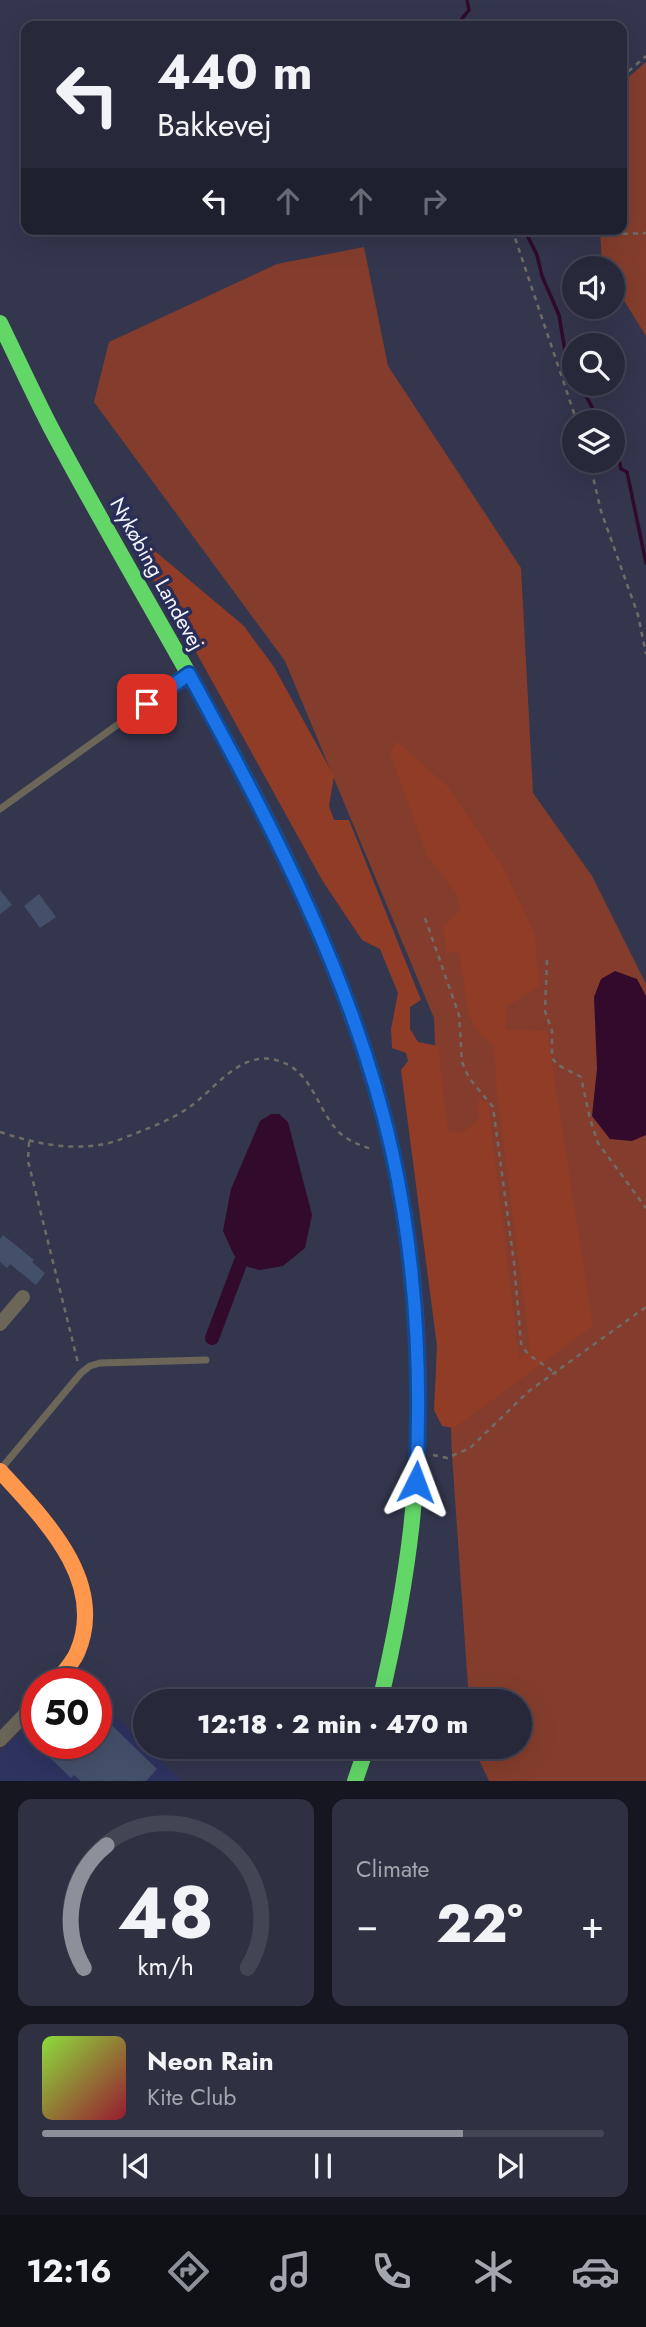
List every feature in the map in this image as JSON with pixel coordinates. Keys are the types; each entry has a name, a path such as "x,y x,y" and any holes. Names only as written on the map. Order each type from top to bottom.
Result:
{"main road":[{"name":"Nykøbing Landevej","path":"0,323 46,418 189,674 280,846 321,937 364,1049 391,1150 405,1221 415,1303 419,1388 418,1447 405,1584 383,1689"},
{"path":"0,1470 43,1518 68,1552 84,1587 87,1622 78,1651 66,1668"},
{"path":"355,1781 363,1759"}],"street":[{"path":"0,1324 23,1297"},
{"path":"0,1740 21,1718"}],"lane":[{"path":"0,809 189,674"},
{"path":"0,1470 81,1373 90,1366 100,1363 206,1360"}],"path":[{"path":"627,73 646,56"},
{"path":"627,234 646,233"},
{"path":"514,235 573,410"},
{"path":"592,473 601,511 638,615 646,654"},
{"path":"425,918 459,1016 462,1062 470,1078 493,1107 514,1263 521,1343 531,1356 555,1374"},
{"path":"547,960 545,1011 552,1031 552,1058 558,1065 581,1077 598,1143 646,1208"},
{"path":"0,1132 29,1142 70,1147 106,1144 159,1124 190,1107 241,1064 258,1058 291,1066 305,1078 339,1132 354,1143 375,1151 391,1150"},
{"path":"29,1142 28,1161 81,1373"},
{"path":"418,1447 447,1458 470,1448 529,1391 646,1307"}],"shaded area":[{"path":"646,62 646,336 625,302 625,256 601,256 600,235 627,235 627,78"},
{"path":"364,247 388,366 521,568 533,793 592,876 646,984 646,1781 489,1781 479,1759 532,1759 532,1689 468,1689 452,1455 434,1018 285,661 94,402 109,342 277,264"},
{"path":"150,547 244,626 274,667 334,776 329,806 334,820 349,820 421,1000 410,1007 410,1029 418,1042 438,1046 448,1131 462,1133 479,1120 478,1100 488,1102 519,1359 530,1349 497,1091 494,1046 482,1036 469,1016 459,952 447,953 443,928 460,910 457,895 427,855 390,753 397,741 448,787 503,867 535,935 539,986 506,1007 506,1030 547,1031 593,1326 454,1428 442,1426 434,1410 437,1346 401,1070 408,1061 406,1053 392,1048 391,1029 398,993 380,949 362,940 322,880 169,603 140,561 141,551"},
{"path":"615,971 637,979 646,996 646,1135 632,1141 610,1139 592,1116 597,1069 594,997 601,979"},
{"path":"271,1114 279,1114 288,1122 312,1215 305,1248 283,1266 260,1270 248,1267 234,1255 223,1231 231,1189 260,1121"},
{"path":"112,1713 133,1734 133,1759 159,1759 182,1781 0,1781 0,1753 21,1731 21,1759 112,1759"}],"building":[{"path":"0,890 12,905 0,914"},
{"path":"39,894 56,917 40,928 24,906"},
{"path":"3,1235 34,1260 32,1262 45,1273 36,1285 10,1264 7,1268 0,1262 0,1239"},
{"path":"112,1725 133,1746 133,1759 147,1759 157,1769 146,1781 81,1781 74,1775 71,1778 51,1759 112,1759"}],"waterway":[{"path":"460,21 469,10 467,0"},
{"path":"527,235 559,315 562,333"},
{"path":"586,396 592,410"},
{"path":"625,471 646,563"},
{"path":"212,1338 241,1261"}],"traffic: fast":[{"path":"0,323 51,428 241,770 285,857 325,945 359,1037 387,1131"},
{"path":"383,1689 404,1581 417,1458"},
{"path":"355,1781 363,1759"}],"traffic: slow":[{"path":"0,1471 52,1531 67,1553 78,1577 84,1601 84,1627 77,1653 68,1668"}],"traffic: jam":[{"path":"387,1131 404,1212 414,1294 419,1376 417,1458"}],"route":[{"path":"147,704 189,674 286,857 321,937 364,1049 391,1150 405,1221 415,1303 419,1388 416,1482"}]}
